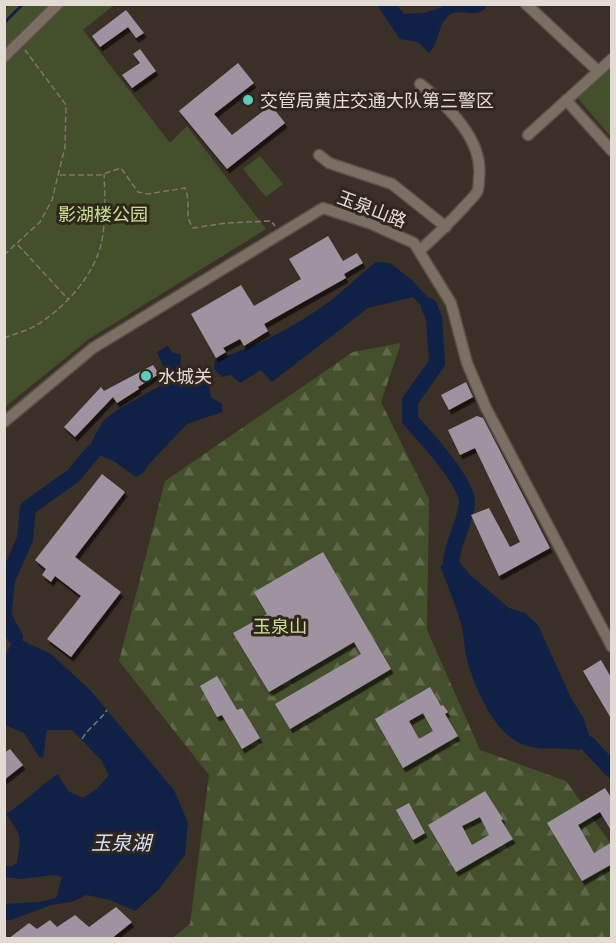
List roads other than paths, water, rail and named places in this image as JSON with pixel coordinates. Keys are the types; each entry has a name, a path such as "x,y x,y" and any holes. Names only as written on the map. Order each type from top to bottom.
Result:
{"street":[{"path":"4,57 58,4"},
{"path":"526,4 598,71"},
{"path":"528,135 612,59"},
{"path":"419,251 446,228 478,191 480,173 471,140 438,97 420,84"},
{"path":"566,100 612,151"},
{"path":"319,155 329,163 392,184 446,228"},
{"name":"玉泉山路","path":"4,423 93,348 323,208 369,223 414,243 451,303 467,363 486,408 612,647"}],"water":[{"path":"377,5 397,5 404,14 424,13 443,5 487,5 484,10 477,13 459,12 450,15 443,23 433,49 429,53 418,42 400,39"},
{"path":"376,262 390,263 412,280 433,303 425,309 413,297 368,308 272,382 261,370 240,383 231,375 222,377 214,369 215,360 259,343 313,313"},
{"path":"168,346 172,352 181,355 179,367 171,376 163,366 157,352"},
{"path":"195,372 207,378 211,397 222,404 222,412 187,424 143,473 136,477 115,462 93,452 90,446 104,420 117,410 183,373"},
{"path":"457,559 470,575 509,608 525,613 538,625 571,698 584,719 591,742 579,750 531,747 513,739 494,720 473,679 466,655 462,627 440,566"},
{"name":"玉泉湖","path":"15,637 51,654 90,690 174,790 188,823 185,855 159,889 135,911 110,900 87,895 71,902 51,905 11,920 5,920 5,904 39,902 56,898 62,877 54,875 21,879 5,877 5,865 10,867 17,863 20,841 18,833 6,814 58,774 68,791 83,798 97,789 109,775 101,760 72,730 47,730 43,758 39,757 24,733 5,725 5,656"}],"waterway":[{"path":"4,23 23,4"},
{"path":"429,306 434,318 437,363 410,401 410,420 453,472 465,494 466,511 451,562"},
{"path":"4,610 7,580 25,539 28,508 73,476 93,452"},
{"path":"4,617 15,637"},
{"path":"588,744 612,770"}],"place":[{"name":"交管局黄庄交通大队第三警区","path":"248,100"},
{"name":"水城关","path":"146,376"}],"park label":[{"name":"影湖楼公园","path":"103,214"},
{"name":"玉泉山","path":"280,626"}]}
